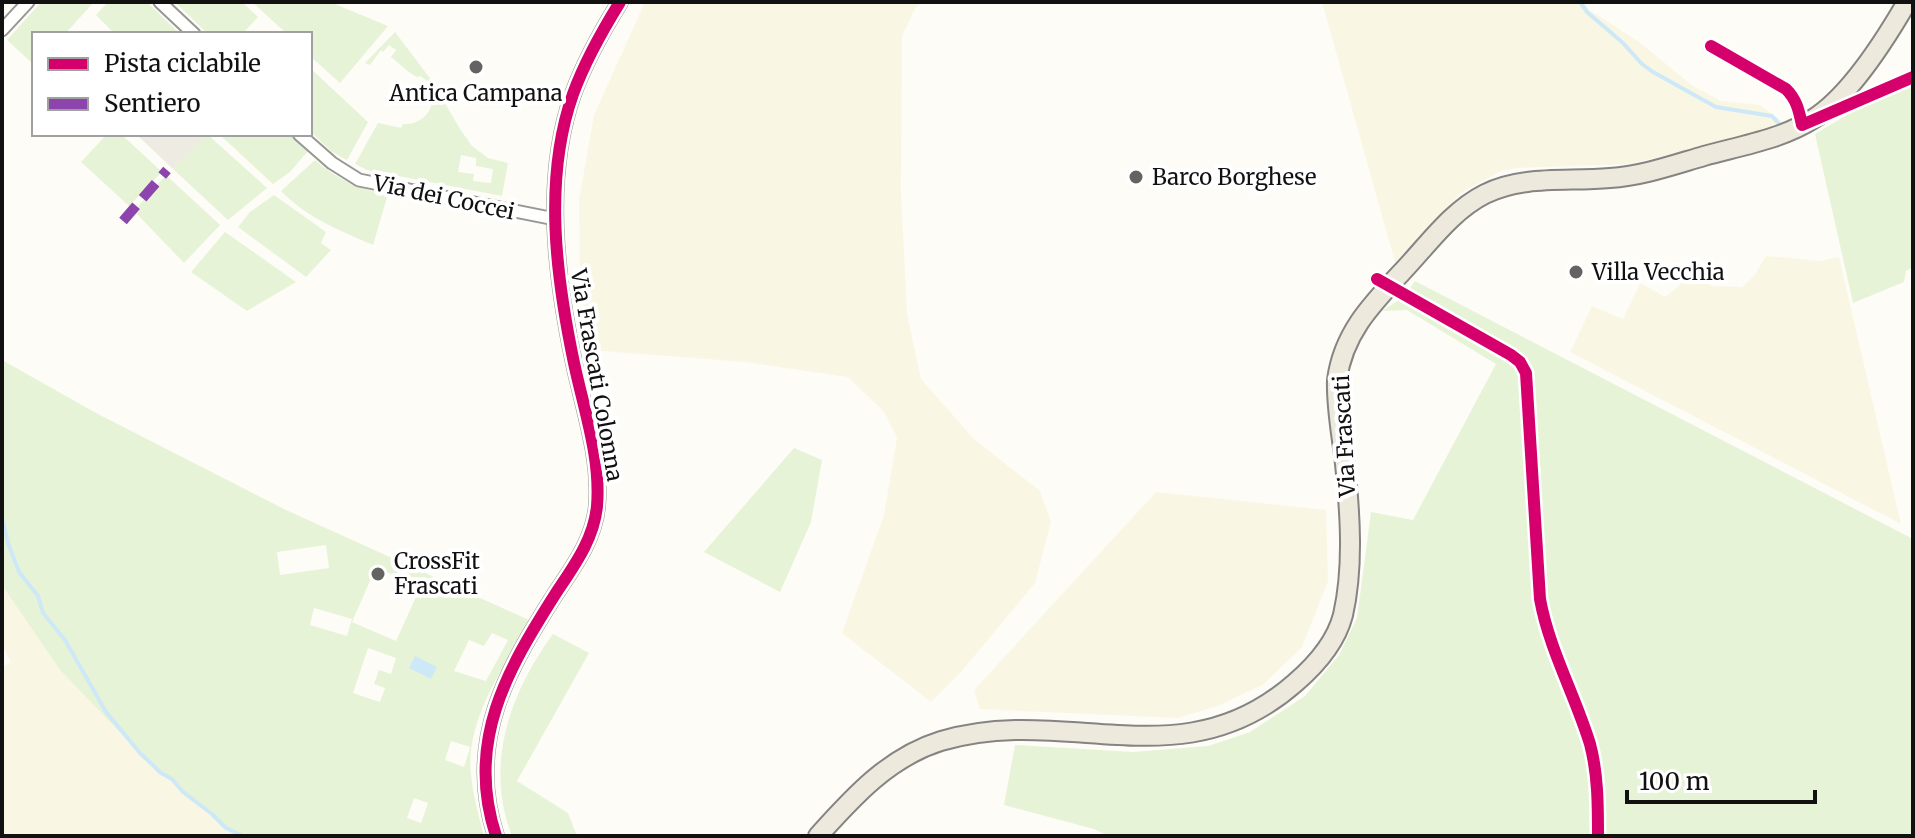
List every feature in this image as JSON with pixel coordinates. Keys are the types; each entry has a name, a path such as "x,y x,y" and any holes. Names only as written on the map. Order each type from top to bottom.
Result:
{"main road":[{"name":"Via Frascati","path":"818,836 883,771 916,751 941,741 1017,731 1154,736 1192,734 1241,720 1283,693 1308,671 1337,631 1347,590 1349,521 1337,402 1339,367 1345,347 1383,282 1457,213 1487,193 1534,181 1609,179 1641,173 1757,141 1802,125 1822,114 1845,92 1907,2"}],"street":[{"path":"2,30 28,2"},
{"path":"160,2 192,32"},
{"name":"Via Frascati Colonna","path":"496,836 487,800 485,770 497,702 532,631 584,549 597,509 595,456 563,306 555,219 561,145 571,101 589,57 620,2"},
{"path":"1711,46 1786,89 1799,108 1802,125 1913,77"},
{"name":"Via dei Coccei","path":"301,136 332,163 359,180 555,219"},
{"path":"1383,282 1511,355 1520,362 1526,373 1540,599 1592,753 1598,836"}],"shaded area":[{"path":"645,2 923,2 916,7 902,36 901,192 907,314 921,379 974,439 1040,491 1051,522 1035,583 962,671 931,702 842,633 884,515 897,438 884,412 848,377 745,362 590,350 580,280 579,200 594,115"},
{"path":"1322,2 1584,2 1588,9 1639,42 1693,86 1721,101 1760,105 1784,123 1630,164 1501,171 1461,193 1395,262"},
{"path":"138,136 205,136 173,169"},
{"path":"1766,256 1820,261 1839,257 1901,524 1570,352 1592,306 1623,319 1640,283 1665,297 1679,286 1687,270 1712,286 1742,287 1754,276"},
{"path":"1156,492 1326,510 1328,581 1302,647 1264,684 1220,705 1178,718 980,709 974,690"},
{"path":"2,583 60,670 161,773 172,779 228,830 243,836 2,836 2,667 11,662 2,645"}],"green space":[{"path":"41,2 94,2 67,32 32,32 32,63 7,40"},
{"path":"108,2 147,2 178,32 113,32 96,15"},
{"path":"175,2 242,2 258,17 244,32 206,32"},
{"path":"252,2 330,2 388,26 340,83 312,58 312,32 285,32"},
{"path":"395,32 432,81 472,146 488,158 508,163 502,196 367,170 355,164 378,123 401,128 403,124 421,120 433,99 428,83 391,57 396,50 389,45 370,65 365,63","holes":["461,155 476,158 476,166 493,169 491,183 473,181 474,174 458,172"]},
{"path":"312,70 368,122 347,160 332,152 312,133"},
{"path":"1913,82 1913,267 1906,271 1904,282 1853,303 1815,134 1864,105"},
{"path":"105,136 123,136 162,172 129,206 81,162"},
{"path":"205,136 209,136 267,188 228,220 173,169"},
{"path":"221,136 291,136 308,151 290,172 273,184"},
{"path":"315,160 349,183 388,194 373,245 313,216 281,191"},
{"path":"166,175 220,225 184,263 134,211"},
{"path":"274,195 326,232 321,243 331,250 306,277 238,227 250,212"},
{"path":"225,232 296,282 247,311 191,272"},
{"path":"1415,281 1913,539 1913,836 1108,836 1094,829 1004,805 1015,745 1133,752 1208,746 1250,732 1305,696 1339,655 1357,618 1371,512 1413,520 1496,364 1407,310 1382,311 1405,296"},
{"path":"2,360 96,413 286,510 531,621 489,694 474,734 471,775 484,836 243,836 228,830 140,753 60,670 2,583","holes":["326,545 329,568 280,575 277,552","376,567 420,588 396,641 352,622","314,608 352,619 347,636 310,625","492,633 508,640 486,681 454,671 469,640 484,646","368,648 396,658 391,674 379,670 374,684 385,688 380,702 353,693","451,741 470,747 464,767 445,760","414,798 428,803 421,823 407,818"]},
{"path":"794,448 822,460 811,522 780,592 704,552"},
{"path":"553,634 589,653 517,781 568,813 577,836 512,836 504,809 501,782 501,756 506,730 525,680"}],"water":[{"path":"415,656 437,667 431,679 409,668"}],"waterway":[{"path":"1580,2 1653,72 1716,107 1772,116 1779,124"},
{"path":"2,518 19,572 38,596 43,613 65,640 106,712 161,773 172,779 226,828 243,836"}],"marked path":[{"path":"123,221 167,170"}],"cycle path":[{"path":"496,836 485,769 488,738 496,708 522,650 582,552 592,530 597,506 594,452 562,297 555,194 564,126 573,94 594,46 620,2"},
{"path":"1711,46 1786,89 1799,110 1802,125 1913,77"},
{"path":"1377,279 1511,355 1520,362 1526,373 1540,599 1550,636 1593,755 1598,836"}],"place":[{"name":"Antica Campana","path":"476,67"},
{"name":"Barco Borghese","path":"1136,177"},
{"name":"Villa Vecchia","path":"1576,272"},
{"name":"CrossFit Frascati","path":"378,574"}]}
